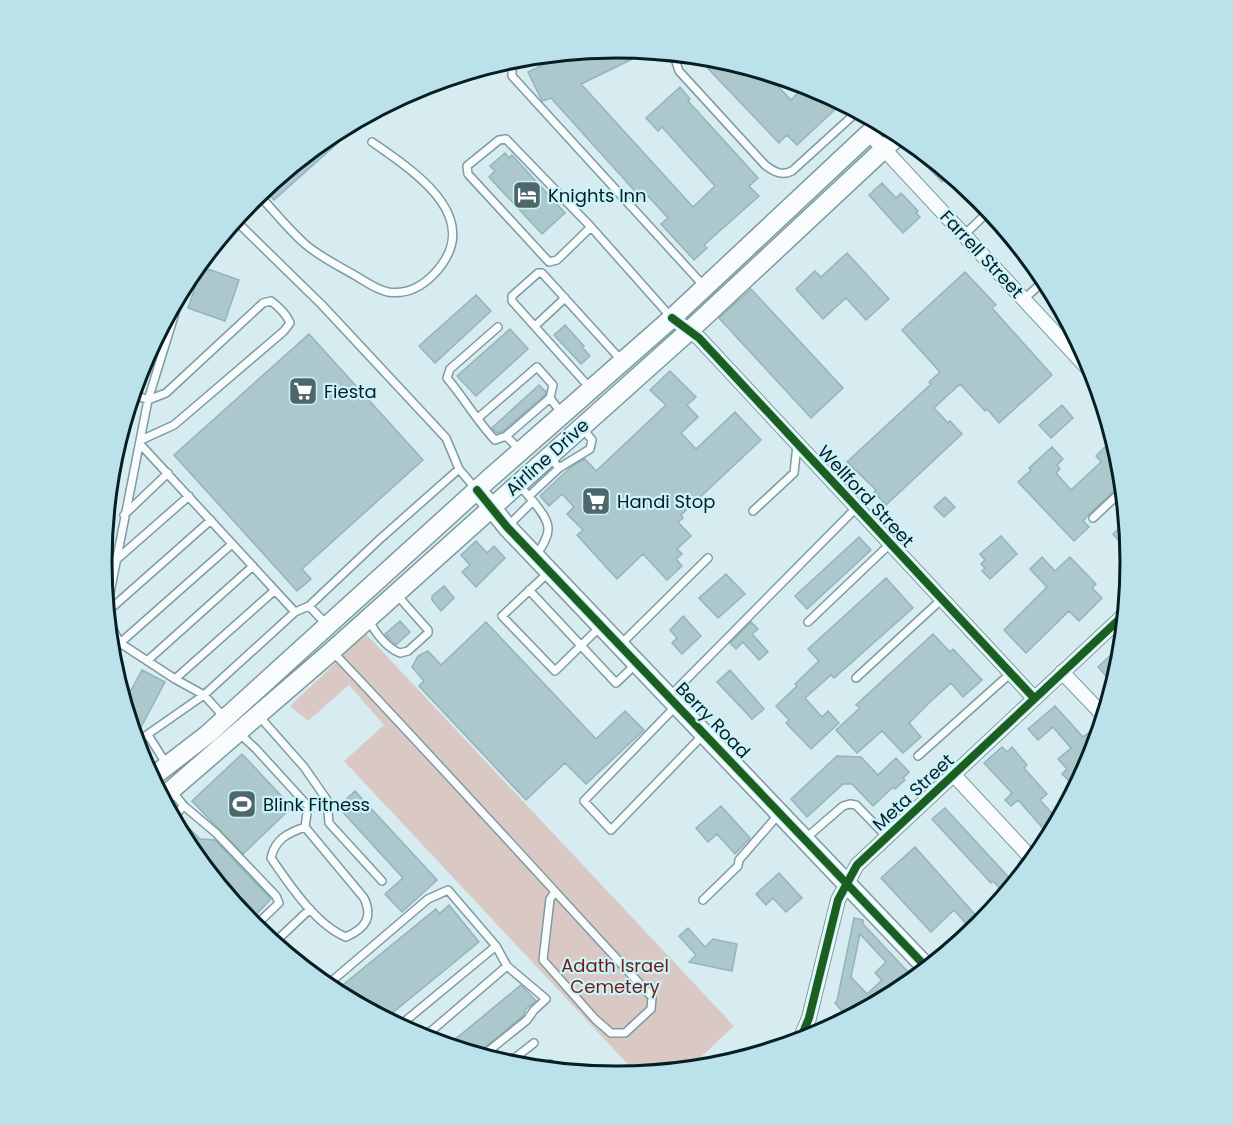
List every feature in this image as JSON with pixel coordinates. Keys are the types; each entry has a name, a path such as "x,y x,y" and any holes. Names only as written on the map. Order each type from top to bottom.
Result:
{"main road":[{"name":"Airline Drive","path":"158,772 225,718 590,388 672,318 874,129"},
{"name":"Airline Drive","path":"168,793 492,508 527,494 581,427 689,331 893,140"},
{"path":"774,223 787,238"},
{"name":"Berry Road","path":"477,490 507,527 806,838 922,963"},
{"path":"355,601 369,617"},
{"path":"225,718 238,732"}],"street":[{"name":"Farrell Street","path":"876,131 884,148 1075,355"},
{"name":"Wellford Street","path":"672,318 699,338 1034,698"},
{"name":"Meta Street","path":"804,1030 809,1018 835,909 857,865 1117,622"},
{"path":"1062,672 1098,710"},
{"path":"953,774 1028,854"}],"lane":[{"path":"676,62 679,71 772,171 786,174 792,171 852,117"},
{"path":"512,70 512,76 705,287"},
{"path":"591,227 557,260 549,262 468,174 467,166 500,140 506,140 591,227 672,318"},
{"path":"265,201 305,244 340,267 387,292 399,293 416,289 448,257 454,234 453,223 448,211 430,189 406,165 372,142"},
{"path":"964,235 983,217"},
{"path":"241,226 322,306 447,438 459,469 477,490"},
{"path":"590,388 512,301 512,296 538,273 542,273 622,361"},
{"path":"1024,299 1038,286"},
{"path":"535,326 565,298"},
{"path":"140,397 148,400 166,393 263,303 271,301 288,319 290,323 284,331 174,425 141,442"},
{"path":"478,418 537,368 553,385 550,398 506,436 495,440 482,427 478,418 447,378 450,369 498,327"},
{"path":"113,577 148,400 170,328"},
{"path":"550,398 562,414"},
{"path":"506,436 521,450"},
{"path":"141,442 295,612"},
{"path":"753,511 795,473 797,445"},
{"path":"144,737 204,695 295,612 309,606 459,469"},
{"path":"124,515 168,473"},
{"path":"507,527 527,494 547,518 549,528 547,539 536,556"},
{"path":"112,559 116,560 189,496"},
{"path":"1093,518 1116,497"},
{"path":"705,733 611,830 584,801 674,700 856,508"},
{"path":"115,603 211,520"},
{"path":"225,718 204,695 120,643 232,544"},
{"path":"808,622 890,544"},
{"path":"621,644 708,558"},
{"path":"147,660 253,566"},
{"path":"550,571 502,616 555,671 602,625"},
{"path":"529,590 616,683 638,662"},
{"path":"175,679 274,591"},
{"path":"369,617 372,626 392,650 400,653 408,651 428,633 428,627 396,594"},
{"path":"856,678 942,599"},
{"path":"309,606 328,626"},
{"path":"332,651 555,892 652,997 651,1009 625,1033 611,1033 595,1019 543,960 550,899 555,892"},
{"path":"918,756 1011,673"},
{"path":"258,715 304,767 327,800 329,823 382,881"},
{"path":"238,732 308,806 305,826 364,898 370,909 369,919 346,937 339,934 310,909 271,858 273,846 288,832 305,826"},
{"path":"148,735 168,765"},
{"path":"170,796 216,834 276,896 279,903 261,920"},
{"path":"806,838 843,806 850,804 856,805 887,837"},
{"path":"179,811 184,806"},
{"path":"704,900 738,866 739,860 781,812"},
{"path":"333,980 428,899 448,890 496,946 507,966 546,999 527,1020 490,1050"},
{"path":"280,938 310,909"},
{"path":"406,1020 496,946"},
{"path":"431,1031 507,966"},
{"path":"516,1057 534,1043"}],"green space":[{"name":"Adath Israel Cemetery","path":"366,634 734,1026 698,1060 629,1066 344,761 384,725 349,685 308,721 290,706"}],"building":[{"path":"616,58 633,59 581,84 693,207 715,186 662,127 658,131 646,118 680,87 690,99 688,101 758,178 749,186 759,196 704,245 707,248 694,260 661,224 668,218 647,195 642,199 551,98 542,101 528,72 551,63"},
{"path":"706,67 776,84 791,100 798,93 836,109 797,145 787,135 779,143"},
{"path":"341,140 274,200 271,196 284,184"},
{"name":"Knights Inn","path":"505,153 509,158 512,155 565,213 542,234 489,177 495,171 490,166"},
{"path":"926,165 944,180 942,182"},
{"path":"882,183 896,198 901,193 918,211 916,213 920,217 903,233 869,195"},
{"path":"847,253 889,299 866,320 846,298 823,319 796,289 815,271 821,277"},
{"path":"207,269 239,280 225,321 188,308 197,282"},
{"path":"965,272 996,305 992,308 1052,375 999,423 960,384 934,408 962,434 886,505 874,492 876,490 847,462 931,384 929,382 940,372 902,330"},
{"path":"751,289 843,388 811,418 719,318"},
{"path":"476,295 491,311 435,363 419,346"},
{"path":"565,325 590,356 581,364 554,335"},
{"path":"510,329 528,349 476,396 457,376"},
{"name":"Fiesta","path":"309,334 423,460 302,569 311,579 297,591 174,455"},
{"path":"670,371 696,397 687,405 698,417 681,433 696,449 735,412 761,440 681,515 683,518 678,522 691,536 677,549 682,554 676,559 682,566 667,580 643,554 617,579 577,535 583,530 567,514 574,507 562,494 549,506 540,496 572,466 585,459 596,471 666,405 650,390"},
{"path":"539,385 546,392 545,395 503,431 497,433 492,428"},
{"path":"1062,405 1073,418 1051,438 1039,425"},
{"path":"1106,446 1115,490 1083,521 1089,527 1074,541 1018,482 1031,470 1029,468 1052,447 1063,459 1057,465 1060,469 1056,473 1071,490 1101,462 1096,456"},
{"path":"945,497 955,507 944,517 934,507"},
{"path":"1119,529 1119,541 1113,534"},
{"path":"1001,536 1017,554 990,579 982,571 985,568 981,564 985,560 980,554"},
{"path":"859,537 871,550 807,609 795,596"},
{"path":"476,541 487,553 494,546 505,558 476,587 462,572 470,565 461,555"},
{"path":"1042,557 1055,571 1070,557 1096,584 1092,588 1102,598 1079,621 1069,611 1026,653 1004,630 1047,587 1030,569"},
{"path":"726,574 745,594 718,618 699,598"},
{"path":"886,578 913,608 834,678 831,675 805,698 822,717 828,711 839,723 811,749 786,723 789,720 776,706 819,661 808,649"},
{"path":"444,586 454,598 441,611 432,600 432,596"},
{"path":"683,616 701,636 682,654 672,643 677,638 670,630"},
{"path":"400,621 410,632 396,645 385,634"},
{"path":"486,622 596,739 625,711 644,730 586,784 565,763 526,800 419,686 424,681 412,667 418,656 428,651 441,665"},
{"path":"751,622 758,629 752,634 768,652 759,660 743,642 736,649 730,643"},
{"path":"933,634 950,652 953,649 982,680 963,697 951,683 929,703 909,723 921,737 903,753 882,731 857,753 836,730 860,708 856,705"},
{"path":"1112,654 1107,677 1098,667"},
{"path":"142,670 165,682 140,728 139,725 130,692"},
{"path":"730,670 764,709 752,719 717,682"},
{"path":"1055,706 1083,737 1091,731 1073,776 1068,780 1062,774 1067,769 1058,759 1071,748 1053,727 1038,740 1028,729"},
{"path":"1002,747 1007,752 1012,747 1027,765 1024,768 1047,794 1040,800 1053,815 1044,830 1018,800 1011,806 1005,800 1012,793 984,763"},
{"name":"Blink Fitness","path":"242,754 292,807 243,854 192,801"},
{"path":"837,756 861,757 878,775 896,758 909,772 903,778 905,780 895,789 893,787 873,806 852,784 843,784 807,817 791,799"},
{"path":"355,791 437,880 402,912 385,894 403,878 338,807"},
{"path":"721,806 750,838 735,854 717,834 708,842 696,828"},
{"path":"945,808 1009,878 1000,889 993,881 991,883 932,819"},
{"path":"187,826 200,839 215,840 271,899 256,915 217,869"},
{"path":"915,847 976,916 967,925 954,910 931,932 881,878"},
{"path":"779,873 802,898 786,912 773,898 766,905 756,894"},
{"path":"449,905 479,942 392,1014 342,986 436,909 439,914"},
{"path":"854,918 863,920 863,924 909,973 843,1013 835,1003","holes":["860,934 886,962 875,973 882,980 867,994 851,977"]},
{"path":"688,928 705,947 713,939 737,944 732,971 689,962 696,955 679,936"},
{"path":"521,985 536,1001 526,1009 523,1016 484,1048 454,1040"}],"cycle path":[{"path":"672,318 699,338 1034,698"},
{"path":"477,490 507,527 922,963"},
{"path":"804,1030 809,1018 838,900 857,865 1117,622"}],"place":[{"name":"Knights Inn","path":"527,195"},
{"name":"Fiesta","path":"303,391"},
{"name":"Handi Stop","path":"596,501"},
{"name":"Blink Fitness","path":"242,804"}]}
